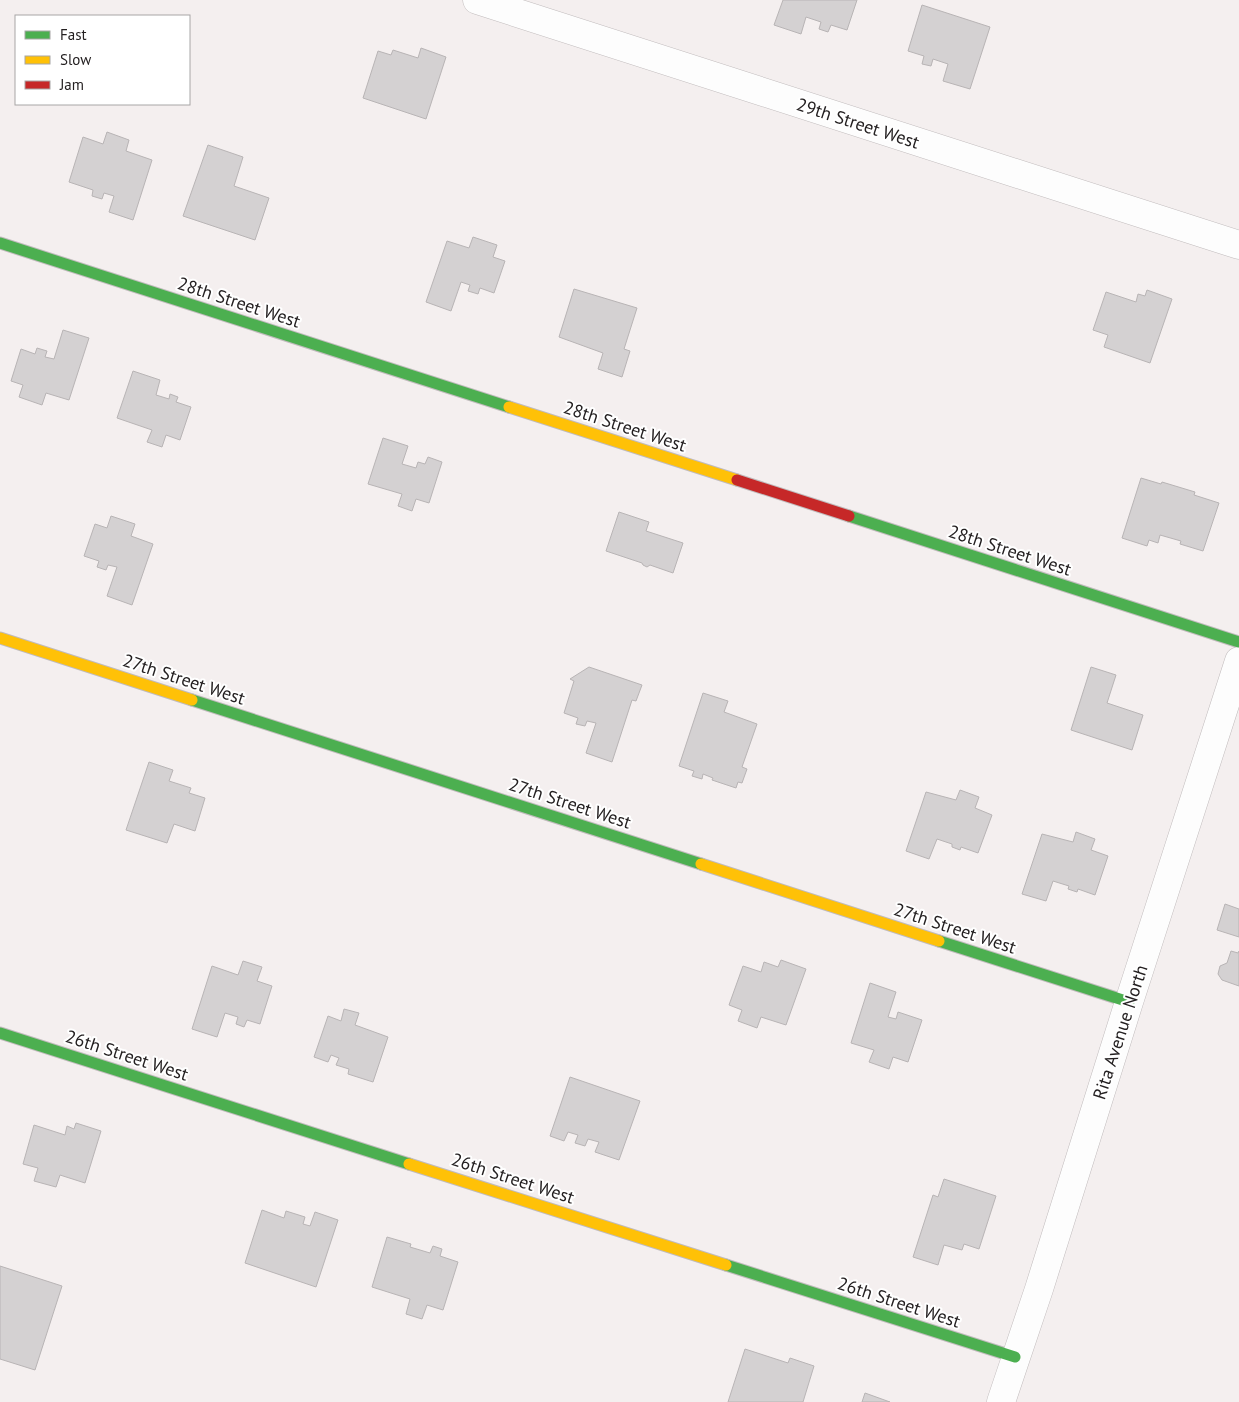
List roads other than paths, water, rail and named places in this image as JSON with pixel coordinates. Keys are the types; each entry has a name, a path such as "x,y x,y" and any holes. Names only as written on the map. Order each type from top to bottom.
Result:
{"street":[{"name":"29th Street West","path":"477,0 1239,246"},
{"name":"28th Street West","path":"0,243 1239,642"},
{"name":"27th Street West","path":"0,638 1129,1002"},
{"name":"Rita Avenue North","path":"1001,1402 1039,1289 1239,661"},
{"name":"26th Street West","path":"0,1033 1015,1357"}]}
